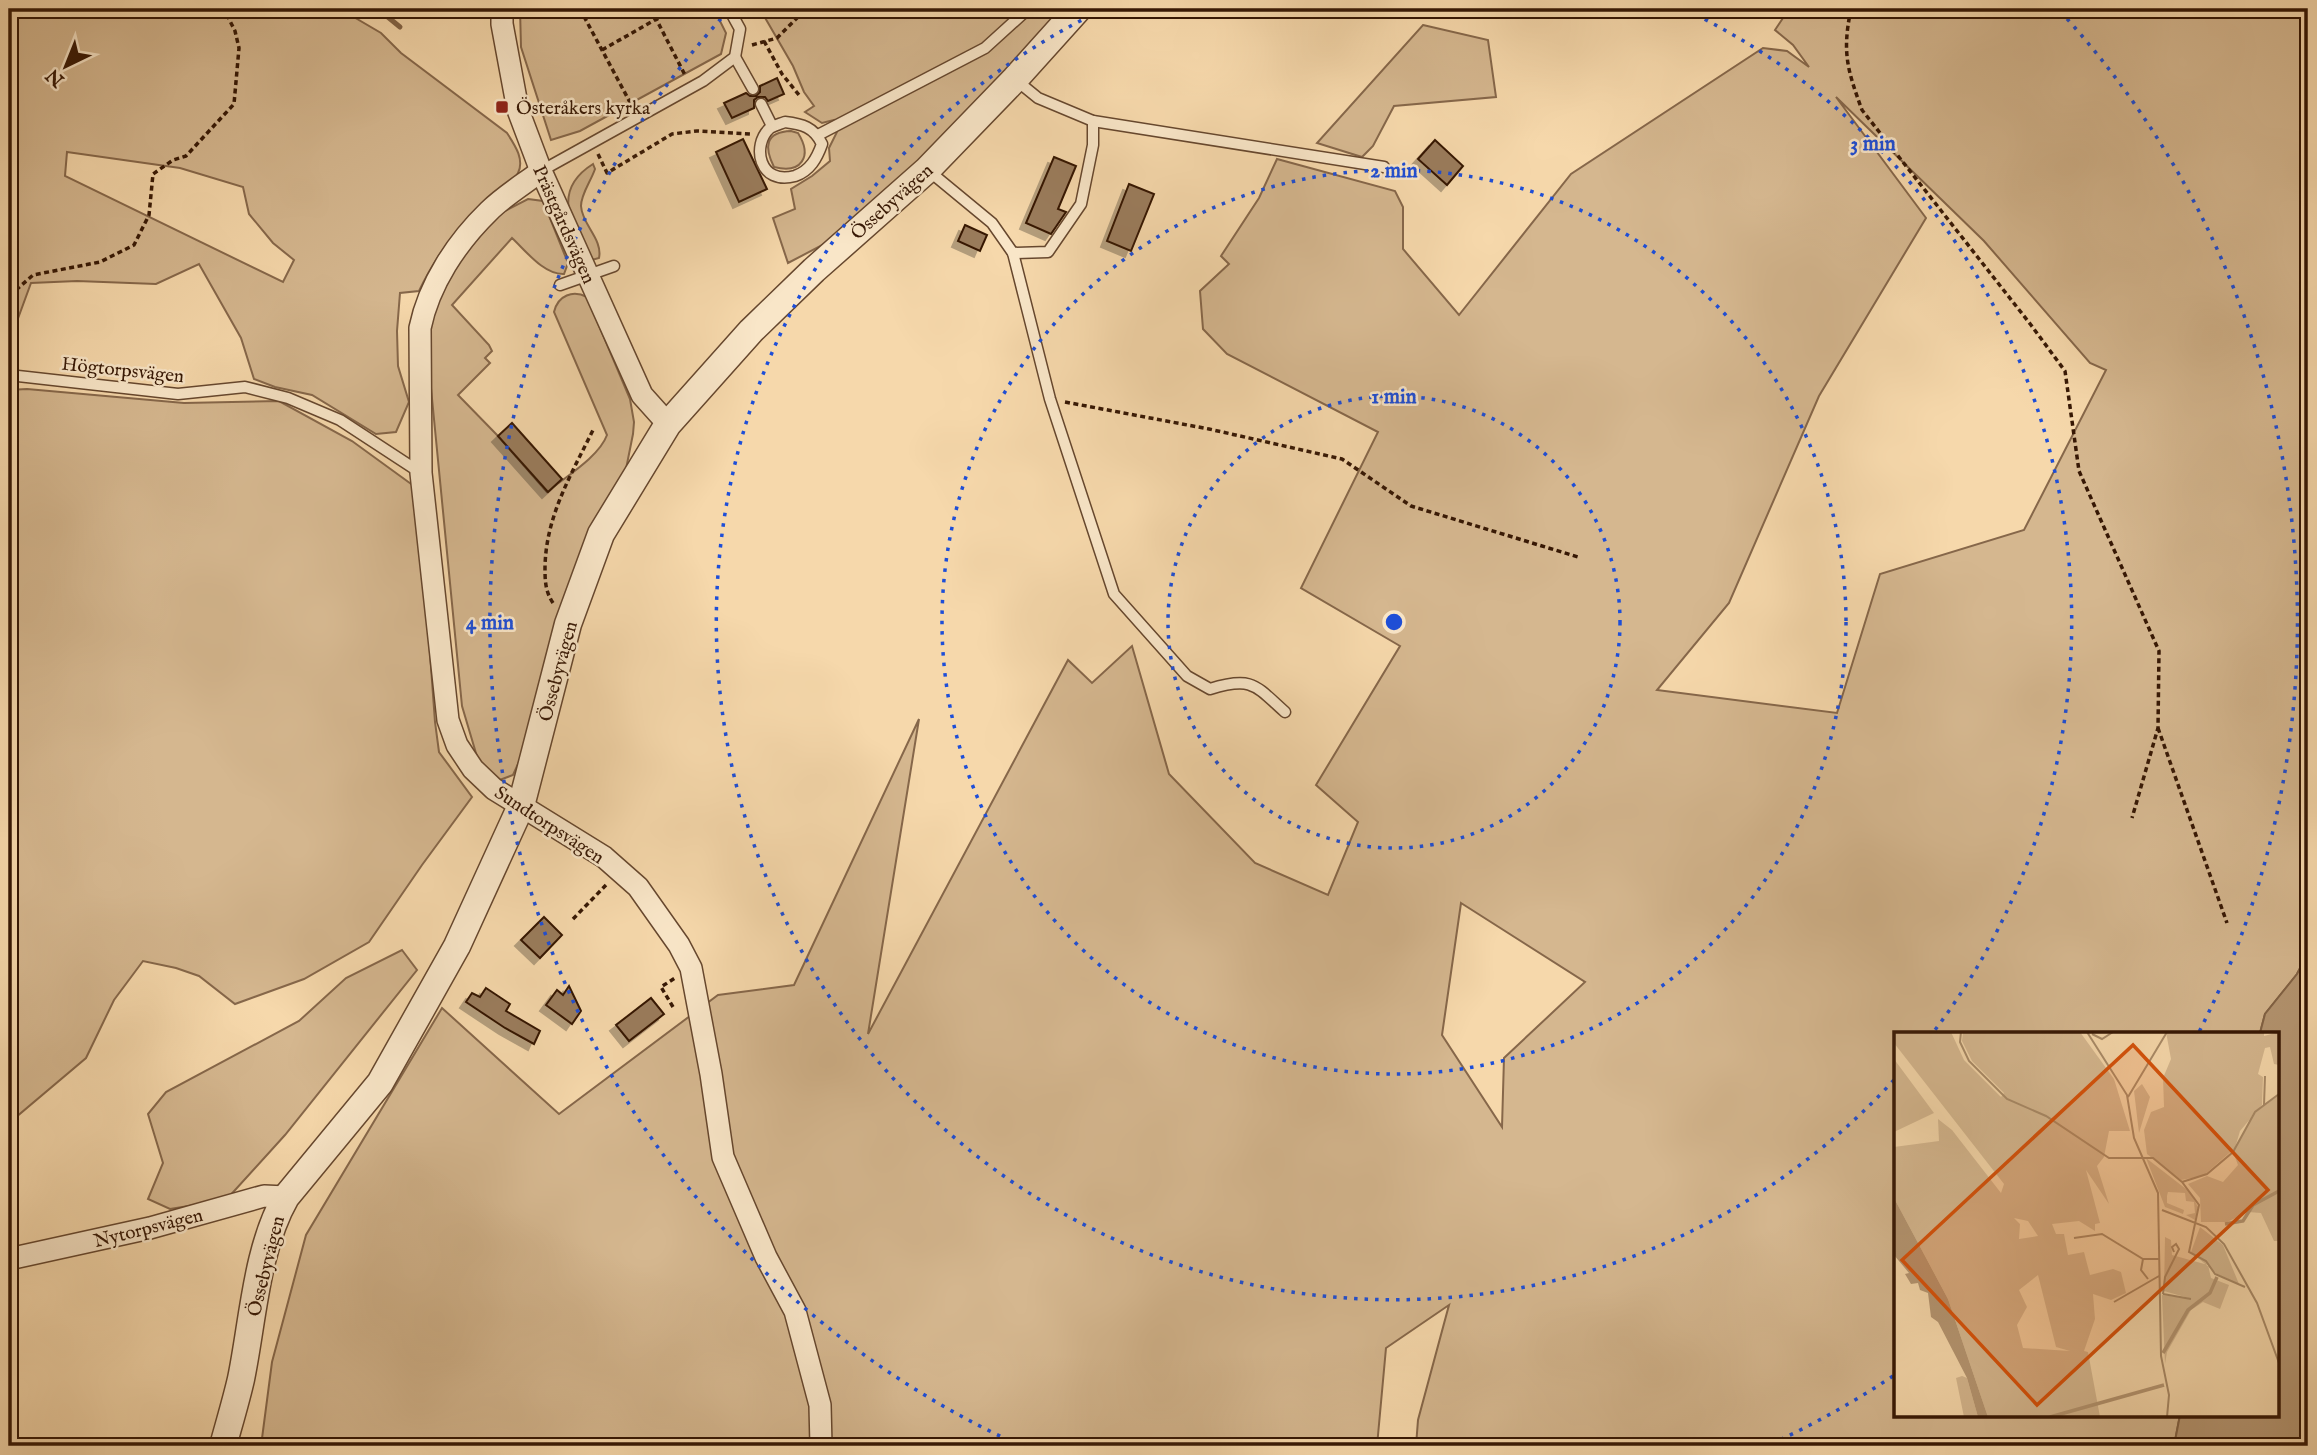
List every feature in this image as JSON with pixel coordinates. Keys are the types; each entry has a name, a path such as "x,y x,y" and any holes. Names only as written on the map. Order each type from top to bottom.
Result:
{"street":[{"name":"Prästgårdsvägen","path":"502,9 502,24 519,110 541,172 642,395 668,424"},
{"name":"Össebyvägen","path":"223,1446 240,1381 260,1271 277,1213 286,1197 380,1083 457,946 520,806 568,625 601,534 668,424 751,331 814,270 928,170 1079,9"},
{"name":"Sundtorpsvägen","path":"541,172 489,211 448,262 424,310 419,349 421,473 448,720 457,745 473,769 494,789 604,857 638,887 679,945 691,968 723,1157 766,1257 795,1311 820,1405 821,1446"},
{"name":"Nytorpsvägen","path":"9,1259 150,1228 264,1196 286,1197"}],"lane":[{"path":"729,9 740,29 736,53 753,89"},
{"path":"818,135 985,48 1028,9"},
{"path":"541,172 691,88 736,53"},
{"path":"1015,79 1038,98 1093,121 1384,167"},
{"path":"761,104 769,130 761,149 762,166 772,176 783,179 803,173 817,158 822,144 818,135 804,125 785,122 769,130"},
{"path":"1013,253 1048,252 1081,204 1093,145 1093,121"},
{"path":"928,170 992,223 1013,253 1050,399 1114,594 1187,676 1210,689 1235,681 1256,685 1285,712"},
{"path":"560,285 614,266"},
{"name":"Högtorpsvägen","path":"9,375 178,394 246,387 288,398 340,420 421,473"}],"path":[{"path":"16,290 33,275 100,262 134,245 149,215 153,174 173,160 186,156 234,104 239,48 235,31 224,9"},
{"path":"580,9 638,118"},
{"path":"651,9 691,88"},
{"path":"602,50 674,9"},
{"path":"736,53 777,38 806,9"},
{"path":"1851,9 1846,31 1847,69 1862,110 2031,324 2065,372 2080,471 2159,651 2158,728 2132,818"},
{"path":"764,41 782,74 799,95"},
{"path":"592,143 607,173 672,134 769,130"},
{"path":"1050,399 1209,429 1342,459 1411,506 1578,557"},
{"path":"545,575 546,544 553,513 593,430"},
{"path":"2158,728 2227,923"},
{"path":"573,919 620,871"}],"shaded area":[{"path":"9,9 340,9 381,33 401,53 507,133 518,152 520,168 515,179 455,234 435,261 419,291 400,293 398,366 409,402 396,432 376,434 312,395 275,387 254,379 241,338 199,264 156,284 77,281 31,283 9,343","holes":["67,152 180,168 243,187 249,214 273,243 294,260 283,282 65,176"]},
{"path":"520,9 714,9 726,33 721,54 580,131 551,140 521,47"},
{"path":"760,9 1071,9 952,130 830,241 788,263 773,218 795,209 791,189 830,161 829,148 837,132 834,120 822,123 805,112 814,106"},
{"path":"1789,9 2308,9 2308,953 2297,974 2265,1014 2260,1032 1894,1032 1894,1416 2180,1416 2174,1446 1416,1446 1418,1420 1449,1305 1386,1348 1377,1446 261,1446 272,1362 306,1235 442,1008 559,1114 718,995 794,985 919,719 868,1034 1068,660 1092,683 1132,646 1169,774 1255,863 1328,895 1358,822 1316,785 1400,646 1301,588 1378,432 1227,354 1203,329 1200,291 1229,264 1221,256 1259,198 1277,159 1395,191 1403,207 1403,249 1459,315 1571,174 1763,48 1787,51 1809,67 1793,45 1775,30","holes":["1836,97 1984,241 2090,363 2106,370 2024,530 1880,574 1837,713 1657,690 1729,603 1819,396 1926,218","1461,903 1585,982 1504,1058 1502,1127 1442,1035"]},
{"path":"1423,25 1488,40 1496,97 1394,106 1373,146 1362,157 1317,143"},
{"path":"791,131 798,133 802,142 802,162 791,168 774,167 769,153 769,142 776,134"},
{"path":"593,164 595,169 584,192 581,206 598,245 599,258 588,261 572,222 569,197 572,185 580,174"},
{"path":"528,199 543,201 568,263 564,274 549,271 512,238 452,305 492,351 485,358 490,363 458,395 547,492 581,466 597,451 607,435 554,312 563,298 576,294 587,297 630,399 634,422 626,469 528,742 513,775 497,781 478,760 462,706 430,378 429,317 460,260 489,225 503,212"},
{"path":"27,389 184,403 279,401 352,441 418,489 439,752 472,797 369,942 304,979 235,1004 199,976 143,961 114,1000 86,1058 9,1123 9,390"},
{"path":"402,950 417,970 285,1135 226,1200 170,1209 148,1199 163,1163 148,1114 166,1092 299,1021 346,978"},
{"path":"2308,953 2308,1446 2174,1446 2180,1416 2278,1416 2278,1032 2260,1032 2265,1014 2297,974"}],"building":[{"path":"777,78 784,94 768,101 765,97 758,97 754,100 754,108 732,118 724,103 746,93 756,96 760,92 760,86"},
{"path":"743,139 767,189 739,202 716,152"},
{"path":"1435,140 1463,166 1447,185 1418,159"},
{"path":"1054,157 1076,166 1058,209 1066,212 1051,234 1026,223"},
{"path":"1129,184 1154,194 1131,251 1107,241"},
{"path":"965,225 987,235 980,251 958,241"},
{"path":"512,423 562,479 548,492 498,436"},
{"path":"544,917 562,935 540,958 521,940"},
{"path":"569,986 581,1011 572,1024 546,1005 557,990 563,995"},
{"path":"486,988 510,1004 506,1011 540,1031 534,1044 466,1002 472,993 480,997"},
{"path":"651,998 664,1014 629,1041 616,1025"}],"waterway":[{"path":"378,9 400,27"}],"place":[{"name":"Österåkers kyrka","path":"502,107"}]}
